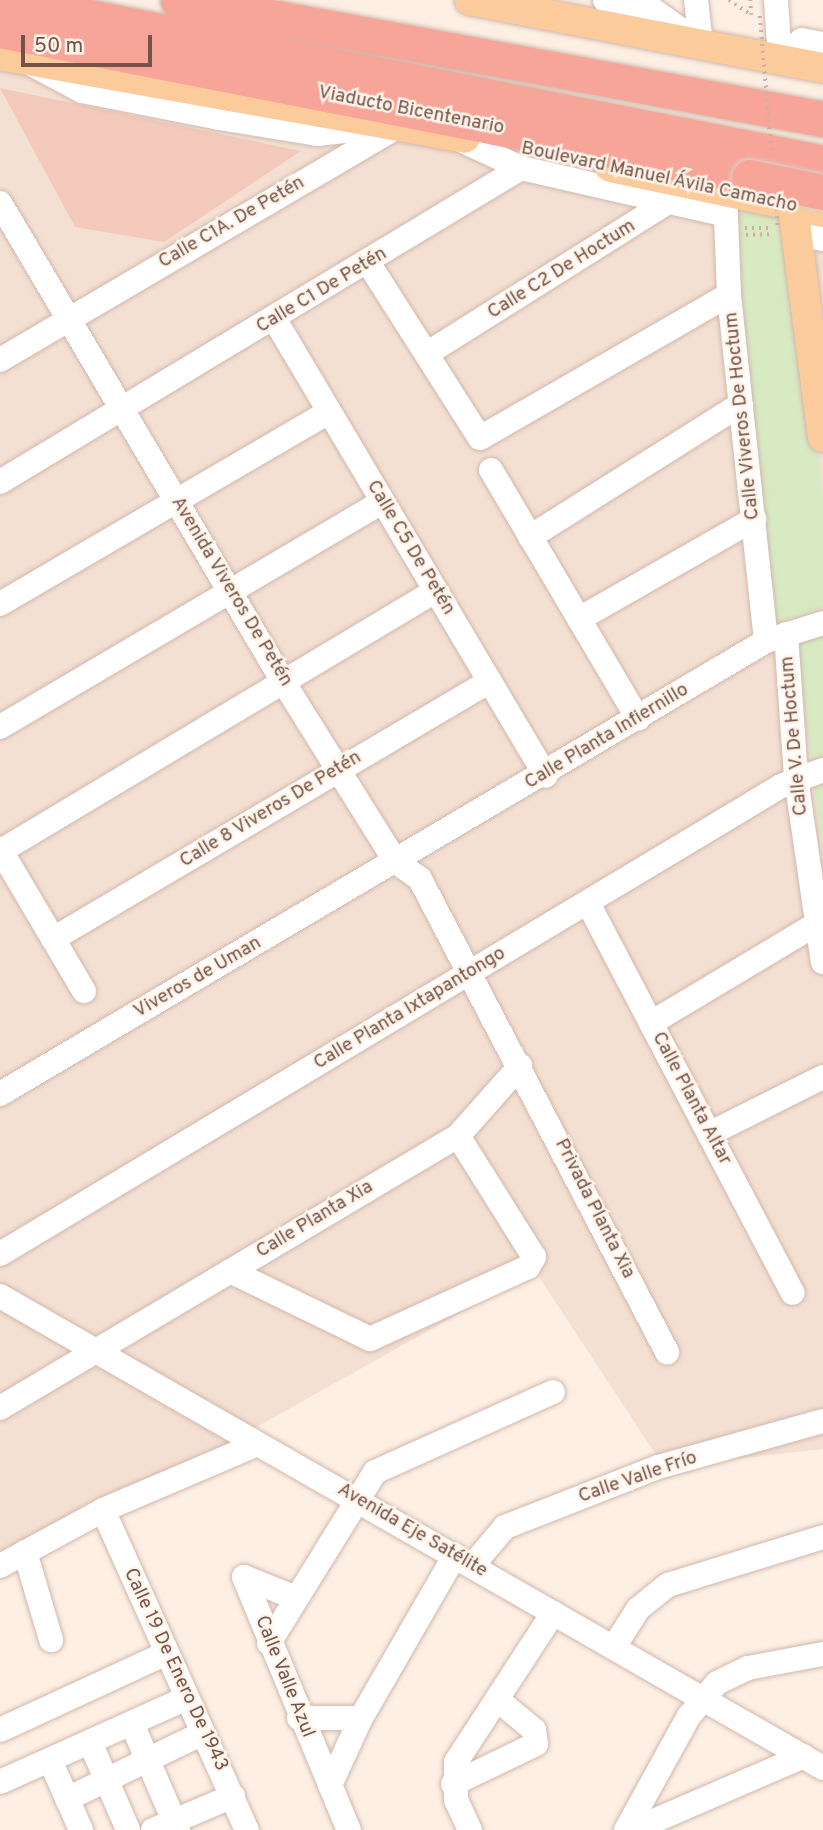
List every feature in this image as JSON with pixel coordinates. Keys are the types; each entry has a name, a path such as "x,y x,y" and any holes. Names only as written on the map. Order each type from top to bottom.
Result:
{"highway":[{"path":"3,0 823,163"},
{"path":"178,0 820,117"},
{"name":"Viaducto Bicentenario","path":"5,51 798,217"}],"main road":[{"path":"470,0 823,68"},
{"name":"Boulevard Manuel Ávila Camacho","path":"5,51 190,100 450,135 695,185 726,203 798,217 823,212"},
{"path":"798,217 818,356 823,437"}],"street":[{"path":"605,0 653,9 701,44"},
{"path":"696,0 701,44"},
{"path":"768,8 780,61 813,42 823,27"},
{"name":"Calle C1A. De Petén","path":"0,360 394,126"},
{"path":"450,135 521,168 668,204 726,203"},
{"name":"Calle C1 De Petén","path":"0,482 121,408 369,264 521,168"},
{"name":"Calle C2 De Hoctum","path":"428,353 695,185"},
{"name":"Avenida Viveros De Petén","path":"0,203 8,235 67,318 284,683 396,862 419,879 469,973"},
{"name":"Calle Viveros De Hoctum","path":"726,203 729,295 754,519 776,637"},
{"path":"369,264 482,438 729,295"},
{"name":"Calle C5 De Petén","path":"275,320 546,776"},
{"path":"530,537 741,404"},
{"path":"0,604 328,412"},
{"path":"491,470 638,719"},
{"path":"0,727 382,502"},
{"path":"579,619 754,519"},
{"path":"84,991 0,850 435,591"},
{"name":"Calle Planta Infiernillo","path":"396,862 546,776 776,637 823,623"},
{"name":"Calle V. De Hoctum","path":"776,637 796,779 821,921 823,962"},
{"name":"Calle 8 Viveros De Petén","path":"53,939 489,681"},
{"name":"Calle Planta Ixtapantongo","path":"0,1254 469,973 589,905 796,779 823,770"},
{"name":"Viveros de Uman","path":"0,1094 396,862"},
{"name":"Calle Planta Altar","path":"589,905 793,1293"},
{"path":"651,1023 821,921"},
{"path":"469,973 520,1066"},
{"name":"Calle Planta Xia","path":"0,1408 458,1136 520,1066"},
{"name":"Privada Planta Xia","path":"520,1066 667,1352"},
{"path":"709,1134 823,1077"},
{"path":"230,1271 370,1339 528,1267 534,1257 458,1136"},
{"name":"Avenida Eje Satélite","path":"0,1296 97,1350 253,1446 355,1497 814,1762"},
{"path":"269,1643 355,1497 375,1472 554,1392"},
{"name":"Calle Valle Frío","path":"330,1785 361,1718 464,1560 505,1527 658,1467 823,1421"},
{"path":"0,1566 103,1510 253,1446"},
{"name":"Calle 19 De Enero De 1943","path":"103,1510 247,1830"},
{"path":"614,1647 638,1609 668,1585 823,1537"},
{"path":"26,1552 51,1640"},
{"name":"Calle Valle Azul","path":"296,1598 243,1577 299,1718 349,1830"},
{"path":"470,1830 453,1784 456,1762 553,1613"},
{"path":"0,1730 167,1653"},
{"path":"626,1830 702,1697 748,1668 823,1654"},
{"path":"0,1782 187,1698"},
{"path":"453,1784 536,1744 534,1730 498,1700"},
{"path":"299,1718 361,1718"},
{"path":"132,1724 148,1760 169,1827 233,1796"},
{"path":"67,1799 203,1733"},
{"path":"90,1742 128,1830"},
{"path":"50,1760 81,1830"},
{"path":"633,1830 814,1762"}],"path":[{"path":"729,0 751,15 750,0"},
{"path":"768,8 772,161"},
{"path":"798,217 745,235 744,228 798,217"}],"shaded area":[{"path":"0,64 823,213 823,1449 664,1467 535,1271 0,1571"}],"green space":[{"path":"712,189 793,207 823,493 823,608 767,625"},
{"path":"823,631 823,854 796,639"}],"building":[{"path":"0,88 301,151 164,242 75,227"}]}
